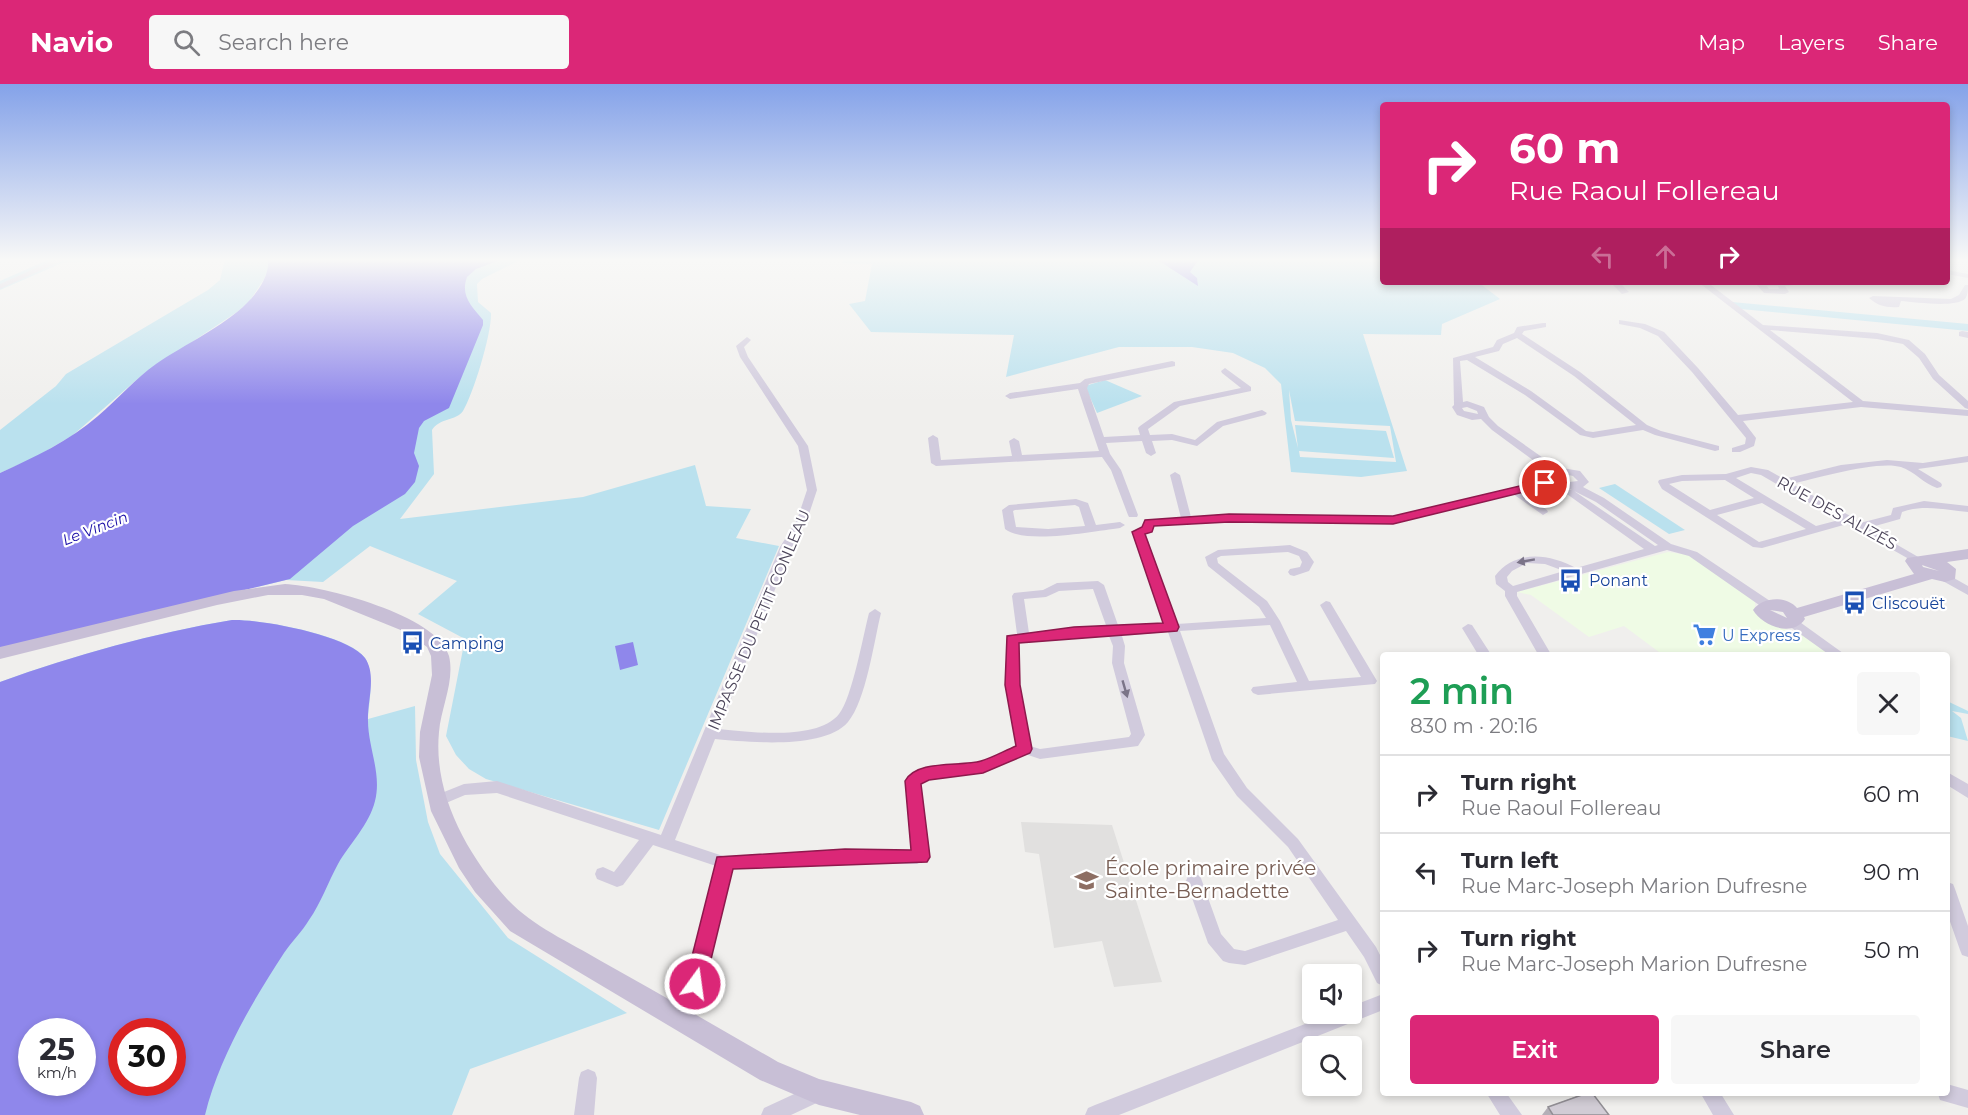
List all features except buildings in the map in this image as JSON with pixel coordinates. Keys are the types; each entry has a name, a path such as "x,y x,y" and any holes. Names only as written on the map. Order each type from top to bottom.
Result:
{"street":[{"path":"1733,307 1752,322 1763,327 1877,336 1906,342 1922,356 1936,377 1968,406"},
{"path":"1622,322 1642,326 1660,334 1736,417 1748,433 1751,442 1749,446 1737,450"},
{"path":"1518,335 1520,329 1543,325"},
{"path":"1763,327 1767,333 1861,404"},
{"path":"1518,335 1500,342 1496,349 1456,360 1458,411 1496,428 1558,471 1580,475 1584,480 1575,488"},
{"path":"1518,335 1577,374 1596,392 1644,427 1714,448"},
{"name":"IMPASSE DU PETIT CONLEAU","path":"666,842 712,734 747,640 786,547 802,519 812,490 801,440 789,427 744,357 740,346 747,340"},
{"path":"1467,356 1528,393 1583,433 1593,435 1644,427"},
{"path":"1010,396 1083,386 1084,382 1172,364"},
{"path":"1151,453 1143,428 1177,404 1248,389 1225,371"},
{"path":"1083,386 1099,440 1116,470 1133,516"},
{"path":"1458,395 1470,405 1481,409 1484,416 1496,428"},
{"path":"1736,417 1757,417 1861,404 1968,413"},
{"path":"1459,406 1470,405"},
{"path":"1099,440 1172,437 1197,443 1220,424 1262,413"},
{"path":"1472,417 1484,416"},
{"path":"933,438 936,463 1105,454"},
{"path":"1014,441 1018,459"},
{"path":"1782,483 1841,468 1902,464 1923,466 1968,459"},
{"path":"1902,464 1937,485"},
{"name":"RUE DES ALIZÉS","path":"1727,477 1756,470 1850,520 1968,591"},
{"path":"1558,471 1551,476 1560,483"},
{"path":"1176,475 1187,521"},
{"path":"1815,530 1727,477 1682,478 1663,482 1666,488 1757,545 1815,530 1850,520"},
{"path":"1120,525 1123,518 1133,516 1143,517 1149,523 1229,518 1393,520 1545,483 1560,483 1600,500 1667,546 1693,554 1766,604 1791,614 1836,652"},
{"path":"1575,488 1653,550"},
{"path":"1516,491 1543,512"},
{"path":"1708,514 1763,499"},
{"path":"1091,527 1084,505 1076,502 1013,507 1007,510 1011,529 1020,533 1120,525 1129,531 1138,532 1148,529 1149,523"},
{"path":"1860,526 1896,517 1897,510 1905,507 1937,504 1968,508"},
{"path":"1138,532 1214,747 1226,770 1242,792 1293,843 1350,923 1380,973"},
{"path":"1574,572 1547,560 1533,559 1514,563 1501,576 1502,584 1511,590 1667,546"},
{"path":"1294,572 1305,569 1308,562 1303,554 1290,548 1218,553 1211,557 1212,564 1263,604 1274,621 1305,686"},
{"path":"1791,614 1968,554"},
{"path":"1930,568 1968,563"},
{"path":"439,800 464,790 497,787 723,862 845,856 921,857 913,781 926,774 983,767 1024,749 1040,754 1136,740 1138,735 1118,663 1119,646 1100,587 1094,585 1057,587 1046,593 1017,597 1023,636"},
{"path":"0,653 253,593 294,590 317,592 343,599 410,627 426,636 436,646 441,666 428,746 439,800 450,831 477,879 518,924 739,1056 819,1092 911,1115"},
{"path":"1511,590 1511,596 1544,652"},
{"path":"1258,690 1370,681 1326,605"},
{"path":"712,734 785,739 838,724 849,708 875,613"},
{"path":"1024,749 1013,685 1014,669 1010,644 1012,639 1023,636 1274,621"},
{"path":"1468,628 1483,652"},
{"path":"1950,779 1968,792"},
{"path":"603,874 617,880 650,837"},
{"path":"675,1018 692,995 724,873 723,862"},
{"path":"1194,881 1214,938 1229,956 1245,958 1350,923"},
{"path":"1950,898 1968,950"},
{"path":"1095,1115 1380,1003"},
{"path":"584,1115 588,1078"},
{"path":"771,1115 819,1092"},
{"path":"1950,1094 1968,1099"},
{"path":"1498,1096 1512,1115"},
{"path":"1711,1096 1724,1115"}],"shaded area":[{"path":"179,307 243,307 141,376 73,435 36,457 0,473 0,430 56,386 66,374"},
{"path":"425,307 484,307 491,313 490,322 477,378 467,403 460,414 439,423 432,430 434,474 400,519 583,497 695,465 706,506 751,509 736,538 779,546 659,830 486,779 469,769 456,755 446,736 465,639 418,614 457,581 370,546 323,582 286,580 257,587"},
{"path":"851,307 1481,307 1442,324 1441,335 1363,334 1407,471 1361,477 1291,472 1281,384 1265,368 1233,353 1192,347 1119,347 1006,377 1014,335 871,332","holes":["1289,390 1295,421 1390,426 1396,462 1300,457 1299,451 1394,458 1386,431 1295,425 1298,448 1291,420"]},
{"path":"1739,307 1787,307 1968,324 1968,331"},
{"path":"1105,380 1142,396 1097,413 1085,386"},
{"path":"1615,484 1685,530 1669,534 1599,488"},
{"path":"1668,552 1688,555 1755,600 1755,613 1775,626 1805,635 1830,652 1659,652 1624,626 1589,637 1531,595 1517,592"},
{"path":"232,620 245,620 303,630 341,642 356,650 365,658 370,672 368,719 415,706 416,760 428,822 440,854 508,938 627,1013 470,1069 452,1115 0,1115 0,682 114,646 173,631"},
{"path":"1950,702 1968,711 1968,714 1952,711 1961,718 1968,741 1950,737"},
{"name":"École primaire privée Sainte-Bernadette","path":"1021,822 1112,825 1162,982 1114,987 1102,941 1054,948 1039,854 1025,852"}],"water":[{"name":"Le Vincin","path":"242,307 472,307 483,320 483,325 449,408 424,421 419,428 414,453 419,466 415,482 405,494 353,526 290,579 0,650 0,473 39,455 75,433 98,416 156,364"},
{"path":"232,620 262,622 303,630 341,642 365,658 369,665 371,680 368,721 377,781 372,810 338,864 321,900 303,929 284,953 238,1031 219,1073 205,1115 0,1115 0,682 114,646 173,631"},
{"path":"633,642 638,665 620,670 615,646"}],"place":[{"name":"Ponant","path":"1571,580"},
{"name":"Cliscouët","path":"1854,603"},
{"name":"U Express","path":"1704,635"},
{"name":"Camping","path":"412,643"},
{"name":"École primaire privée Sainte-Bernadette","path":"1087,880"}],"route":[{"path":"695,984 724,873 723,862 845,856 921,857 913,781 926,774 983,767 1024,749 1013,685 1014,669 1010,644 1012,639 1074,632 1099,633 1172,627 1138,532 1148,529 1149,523 1229,518 1393,520 1545,483"}]}
